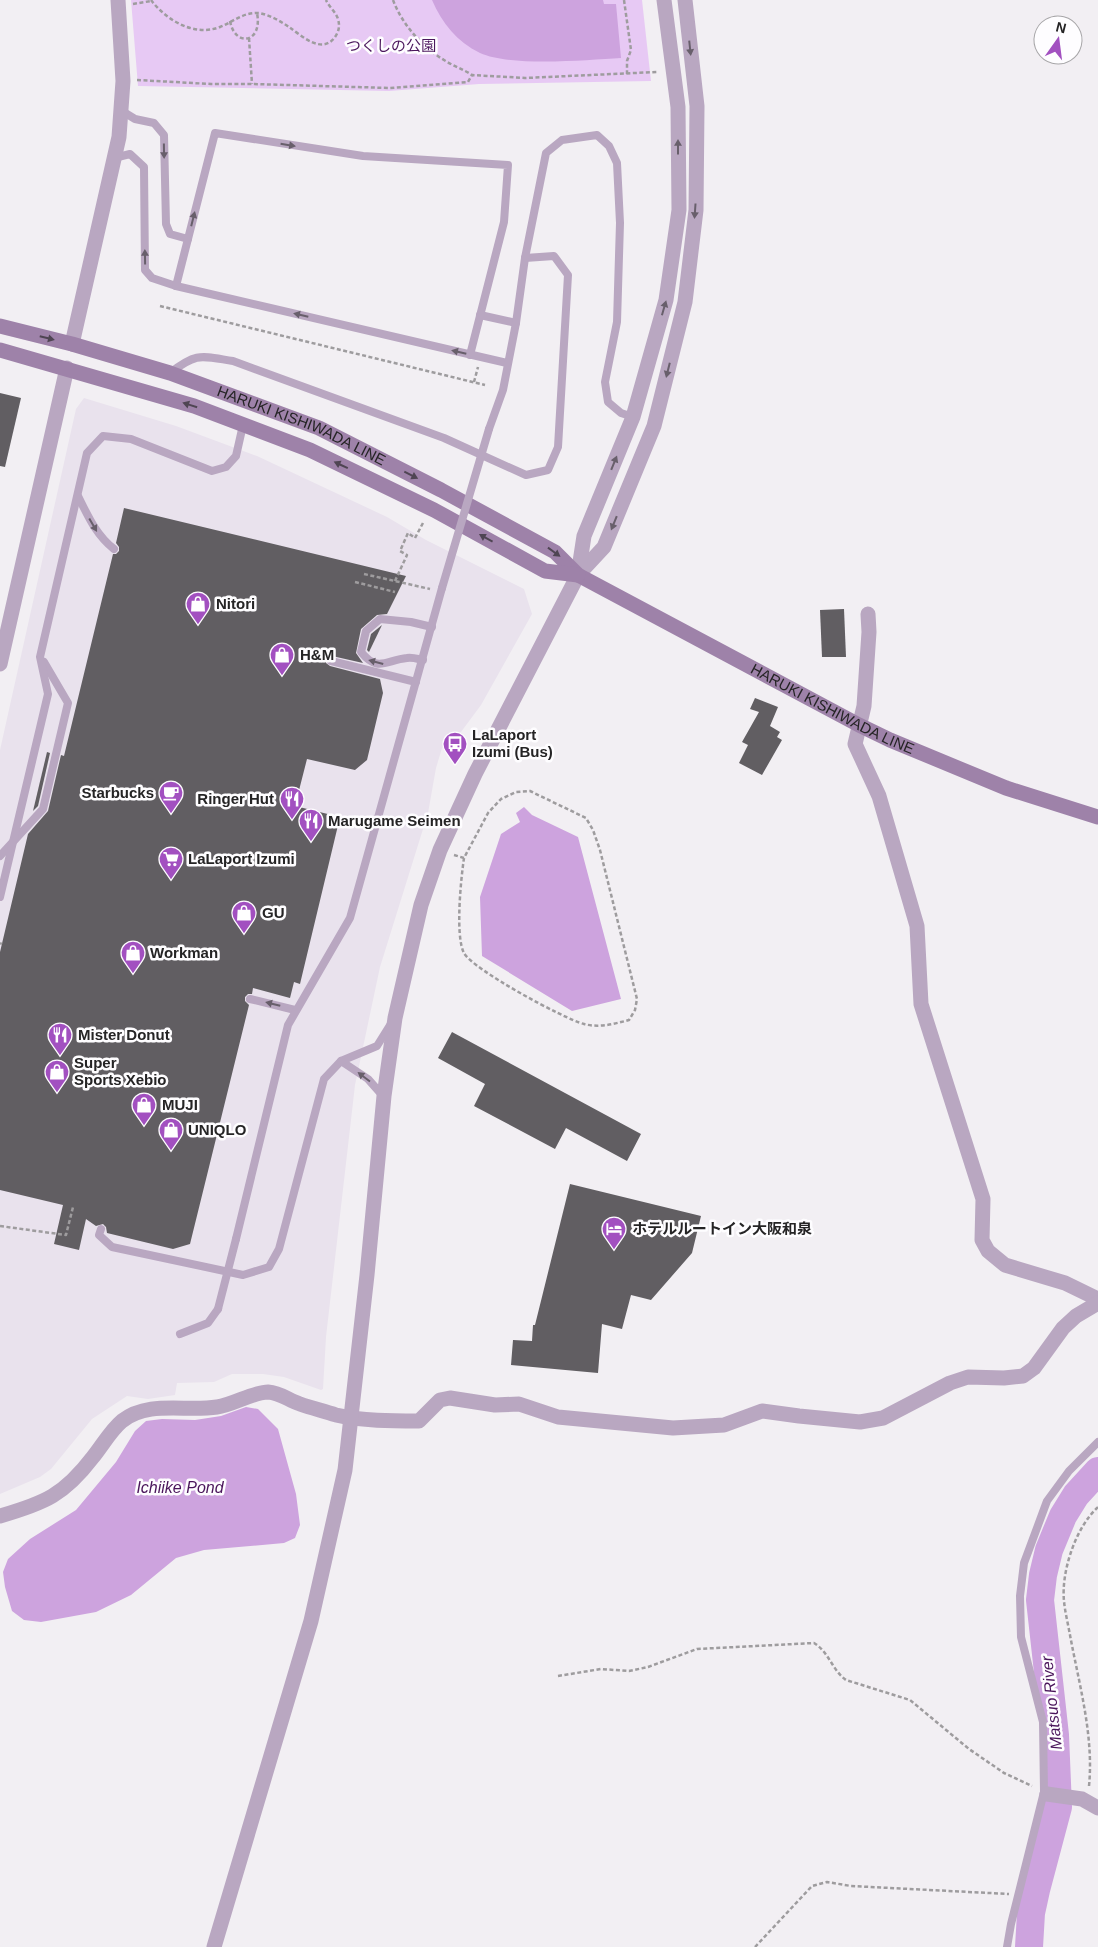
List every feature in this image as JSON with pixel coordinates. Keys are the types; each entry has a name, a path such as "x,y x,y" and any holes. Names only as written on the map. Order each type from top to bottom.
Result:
{"main road":[{"name":"HARUKI KISHIWADA LINE","path":"0,326 72,344 170,373 319,428 441,490 555,552 578,575 859,725 890,740 1006,788 1098,817"},
{"name":"HARUKI KISHIWADA LINE","path":"0,350 194,406 310,450 434,510 545,571 578,575"}],"street":[{"path":"72,344 114,158 122,111 123,81 118,0"},
{"path":"578,575 584,536 633,417 666,300 678,210 678,107 664,0"},
{"path":"214,1947 311,1621 345,1470 384,1096 395,1018 421,905 440,850 475,774 578,575 604,547 654,426 685,302 696,210 697,106 685,0"},
{"path":"0,664 67,368"},
{"path":"0,1516 32,1507 55,1495 76,1479 121,1422 152,1408 189,1409 218,1407 266,1392 281,1395 298,1404 370,1420 419,1421 440,1400 450,1398 495,1405 518,1404 558,1417 673,1428 724,1425 762,1410 860,1422 883,1418 950,1383 968,1376 1004,1378 1023,1376 1034,1368 1063,1328 1076,1316 1098,1301 1065,1283 1005,1264 988,1251 982,1240 983,1198 922,1004 917,926 879,796 855,744 864,706 869,632 868,614"},
{"path":"1046,1793 1090,1803"}],"lane":[{"path":"122,111 136,119 154,123 164,135 166,224 170,234 188,239"},
{"path":"176,286 216,133 363,156 508,165 504,222 470,355"},
{"path":"180,1334 208,1323 218,1309 288,1025 350,918 442,588 489,429 503,390 516,323 525,258 546,154 562,140 597,135 609,146 617,163 620,223 616,322 604,382 608,402 622,413 633,417"},
{"path":"114,158 130,154 144,167 145,270 152,278 176,286 507,363"},
{"path":"170,373 189,359 201,356 233,361 444,438 526,474 548,470 558,447 568,275 554,256 525,258"},
{"path":"480,315 516,323"},
{"path":"0,897 48,694 40,656 87,452 103,436 131,439 212,470 226,467 236,456 243,425"},
{"path":"78,496 94,528 103,541 114,549"},
{"path":"423,660 408,657 383,664 368,661 361,652 366,631 380,619 411,622 432,627"},
{"path":"0,856 43,809 68,703 40,656"},
{"path":"331,661 416,682"},
{"path":"250,999 295,1010"},
{"path":"101,1229 99,1234 112,1247 243,1275 269,1267 279,1249 324,1079 341,1061 377,1046 395,1018"},
{"path":"341,1061 368,1079 384,1096"},
{"path":"1007,1947 1010,1924 1046,1793 1044,1722 1021,1637 1020,1596 1023,1572 1036,1528 1047,1501 1069,1471 1098,1442"}],"path":[{"path":"151,0 175,22 191,29 208,31 248,14 257,13 270,16 306,40 316,44 325,44 332,41 339,32 339,22 326,0"},
{"path":"393,0 397,11 418,39 443,60 472,75 525,78 658,72"},
{"path":"624,0 631,50 626,61 627,74"},
{"path":"230,21 232,31 237,36 250,38 258,30 257,13"},
{"path":"250,38 252,84"},
{"path":"123,81 390,88 468,82 472,75"},
{"path":"160,306 485,386"},
{"path":"474,382 480,357"},
{"path":"395,581 407,555 400,551 408,533 415,538 424,521"},
{"path":"364,574 430,590 431,583"},
{"path":"355,582 395,592"},
{"path":"530,791 586,818 593,830 600,850 637,999 636,1010 629,1020 599,1026 584,1024 564,1016 484,971 469,960 463,952 460,932 460,884 464,858 488,813 501,800 516,792 530,791"},
{"path":"440,850 464,858"},
{"path":"0,1226 66,1235 73,1207"},
{"path":"1090,1803 1090,1746 1063,1600 1066,1567 1076,1538 1085,1521 1098,1507"},
{"path":"558,1676 601,1669 629,1671 648,1667 697,1649 814,1643 823,1648 838,1674 846,1680 910,1700 969,1749 1004,1773 1046,1793"},
{"path":"755,1947 812,1886 827,1882 851,1886 963,1893 1019,1894"}],"shaded area":[{"path":"84,398 176,426 257,456 387,517 426,540 524,589 532,614 481,705 461,732 442,748 436,768 428,813 380,967 355,1085 326,1337 323,1389 321,1390 284,1377 263,1374 232,1374 214,1382 177,1383 175,1395 148,1399 127,1396 92,1419 51,1469 40,1477 0,1494 0,750 76,409"}],"green space":[{"name":"つくしの公園","path":"131,0 642,0 651,81 479,84 389,91 138,86"}],"water":[{"path":"432,0 603,0 604,4 616,4 621,58 549,62 510,60 480,53 464,43 451,31 440,16"},
{"path":"524,807 532,815 578,837 621,999 572,1011 482,956 480,897 501,834 520,822 516,813"},
{"name":"Ichiike Pond","path":"246,1407 258,1409 278,1429 296,1494 300,1525 295,1538 284,1543 204,1550 176,1558 131,1595 96,1612 41,1622 24,1620 12,1611 3,1572 8,1559 30,1539 76,1510 116,1462 135,1431 146,1421 162,1419 195,1420 221,1416"}],"building":[{"path":"0,393 21,398 5,467 0,466"},
{"name":"LaLaport Izumi","path":"124,508 406,576 387,614 377,615 361,629 356,653 363,663 332,656 326,659 326,663 330,666 380,679 383,693 367,760 355,770 307,759 295,806 340,817 300,984 294,982 290,998 253,988 252,994 248,994 245,997 245,1001 249,1005 190,1244 173,1249 107,1233 106,1227 103,1224 96,1226 86,1219 79,1250 54,1244 63,1205 0,1190 0,952 28,834 48,811 61,755 64,756 113,554 119,551 116,543"},
{"path":"844,609 846,657 822,657 820,610"},
{"path":"382,625 369,652 367,650 371,634"},
{"path":"755,698 778,707 770,726 780,732 777,737 782,740 762,775 739,763 748,745 742,742 759,712 750,709"},
{"path":"47,752 50,753 38,806 33,811"},
{"path":"452,1032 641,1134 627,1161 566,1128 555,1149 474,1106 485,1084 438,1058"},
{"path":"570,1184 701,1216 692,1253 651,1300 631,1295 622,1329 602,1324 598,1373 511,1365 513,1340 532,1341 533,1325 535,1325"}],"waterway":[{"name":"Matsuo River","path":"1029,1947 1031,1913 1058,1807 1055,1735 1040,1600 1043,1575 1049,1550 1063,1516 1076,1495 1098,1471"}],"place":[{"name":"Nitori","path":"198,625"},
{"name":"H&M","path":"282,676"},
{"name":"LaLaport Izumi (Bus)","path":"455,765"},
{"name":"Starbucks","path":"171,814"},
{"name":"Ringer Hut","path":"292,820"},
{"name":"Marugame Seimen","path":"311,842"},
{"name":"LaLaport Izumi","path":"171,880"},
{"name":"GU","path":"244,934"},
{"name":"Workman","path":"133,974"},
{"name":"Mister Donut","path":"60,1056"},
{"name":"Super Sports Xebio","path":"57,1093"},
{"name":"MUJI","path":"144,1126"},
{"name":"UNIQLO","path":"171,1151"},
{"name":"ホテルルートイン大阪和泉","path":"614,1250"}]}
